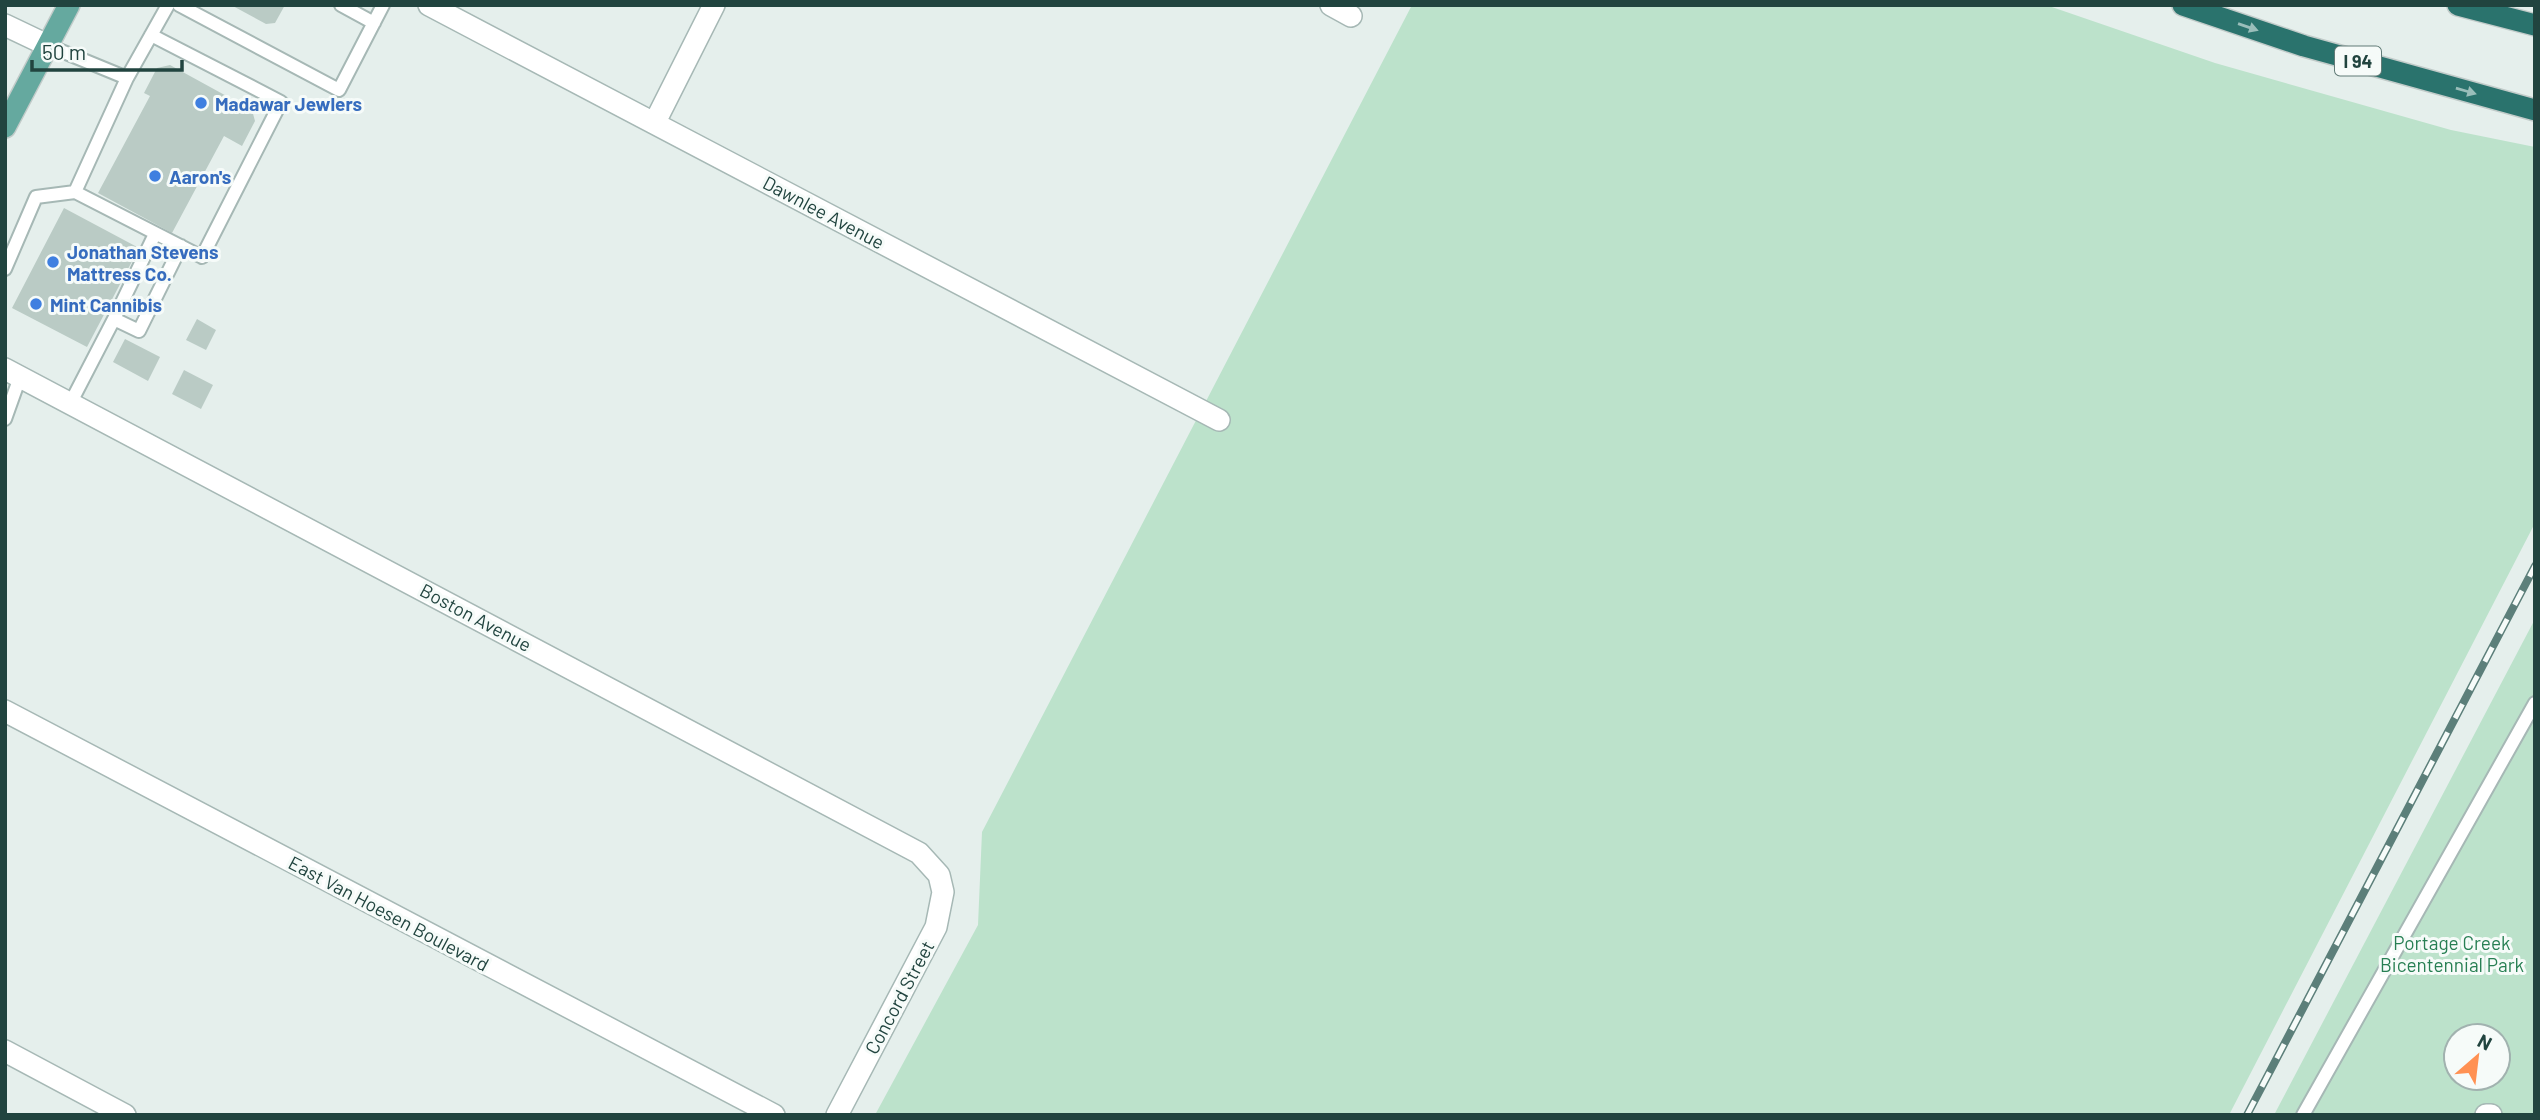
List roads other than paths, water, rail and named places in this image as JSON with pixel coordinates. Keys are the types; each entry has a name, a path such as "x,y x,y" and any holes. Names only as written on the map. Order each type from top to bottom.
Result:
{"highway":[{"name":"I 94","path":"2183,5 2304,46 2535,110"},
{"path":"2458,5 2535,25"}],"main road":[{"path":"5,127 11,101 48,46 69,5"}],"street":[{"name":"Dawnlee Avenue","path":"429,5 1219,420"},
{"path":"655,122 714,5"},
{"path":"1331,5 1351,16"},
{"path":"5,24 48,46"},
{"name":"Boston Avenue","path":"13,373 903,842 919,853 939,875"},
{"name":"East Van Hoesen Boulevard","path":"5,711 774,1115"},
{"name":"Concord Street","path":"837,1115 936,927 943,903 939,875"},
{"path":"5,1051 125,1115"}],"lane":[{"path":"75,192 127,78 168,5"},
{"path":"179,5 339,90 383,5"},
{"path":"341,5 374,23"},
{"path":"5,269 37,197 75,192 202,257 281,102 151,35"},
{"path":"48,46 127,78"},
{"path":"71,404 155,234"},
{"path":"114,318 139,331 181,246"},
{"path":"5,419 13,373"},
{"path":"2303,1115 2535,703"}],"railway":[{"path":"2247,1115 2535,566"}],"place":[{"name":"Madawar Jewlers","path":"201,103"},
{"name":"Aaron's","path":"155,176"},
{"name":"Jonathan Stevens Mattress Co.","path":"53,262"},
{"name":"Mint Cannibis","path":"36,304"}],"park label":[{"name":"Portage Creek Bicentennial Park","path":"2452,953"}]}
